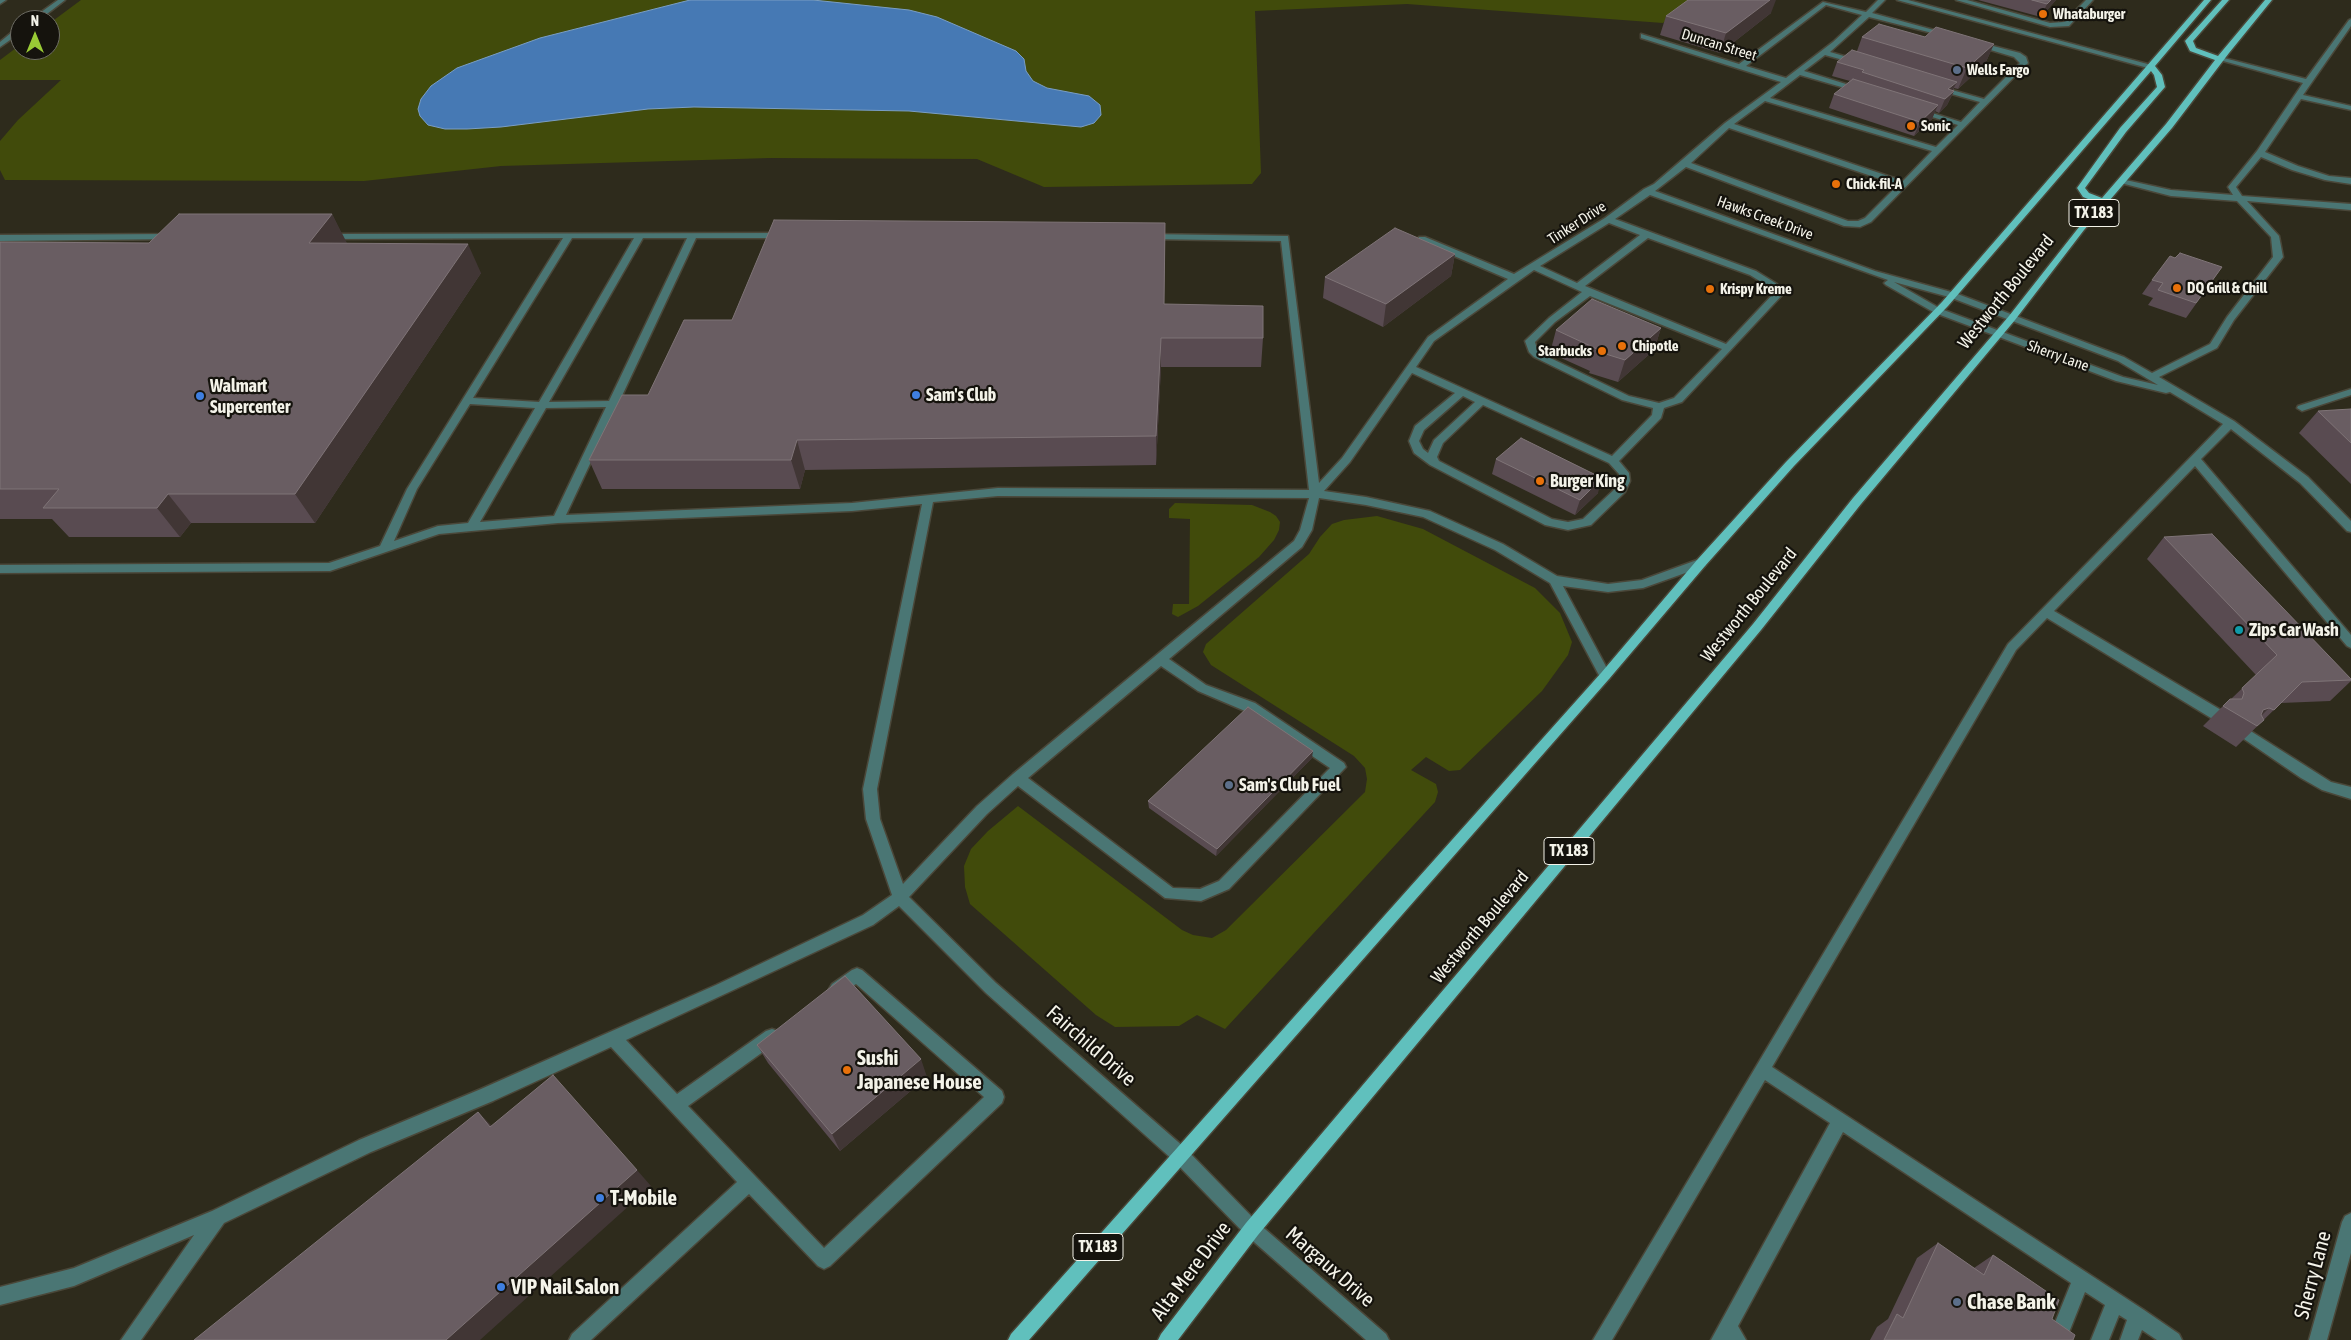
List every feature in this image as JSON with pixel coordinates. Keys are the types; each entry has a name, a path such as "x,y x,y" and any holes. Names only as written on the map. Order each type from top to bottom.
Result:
{"main road":[{"name":"Westworth Boulevard","path":"1180,1154 1605,676 1701,563 1790,464 1938,311 2208,0"},
{"path":"2220,59 2206,56 2193,49 2189,41 2226,0"},
{"name":"Westworth Boulevard","path":"1252,1229 1757,627 1863,495 2012,318 2103,202 2169,126 2220,59 2269,0"},
{"path":"2103,202 2086,195 2081,188 2123,130 2161,87 2158,75 2151,66"},
{"name":"TX 183","path":"1017,1340 1180,1154"},
{"name":"Alta Mere Drive","path":"1167,1340 1252,1229"}],"street":[{"path":"48,10 62,0"},
{"name":"Tinker Drive","path":"1315,494 1346,460 1431,339 1515,278 1608,220 1685,164 1728,125 1825,53 1882,0"},
{"path":"1900,0 2151,66"},
{"path":"1959,0 2050,25 2066,24 2087,1"},
{"path":"1969,0 2056,24 2066,24"},
{"path":"1741,66 1825,3 1958,38"},
{"path":"2151,377 2214,346 2230,319 2278,257 2275,236 2239,198 2232,187 2260,152 2308,82 2348,31 2351,21"},
{"name":"Duncan Street","path":"1644,36 1787,80"},
{"path":"1685,164 1847,224 1860,224 1868,220 2024,63 2023,59 2017,55 1968,41"},
{"path":"1825,53 1863,64"},
{"path":"2220,59 2308,82"},
{"path":"1799,72 1872,95"},
{"path":"1930,85 1987,102"},
{"path":"2299,96 2351,108"},
{"path":"1763,98 1938,150"},
{"path":"1909,107 1964,125"},
{"path":"1728,125 1904,184"},
{"path":"2260,152 2320,175 2351,181"},
{"path":"2120,182 2171,193 2351,207"},
{"name":"Hawks Creek Drive","path":"1647,191 1872,274 1952,295"},
{"path":"1589,292 1567,308 1530,341 1532,350 1537,355 1626,398 1659,406 1678,400 1779,293 1774,286 1754,274 1608,220"},
{"path":"1578,287 1648,234"},
{"path":"472,527 640,235"},
{"path":"558,519 693,235"},
{"path":"320,236 801,235"},
{"path":"385,548 412,489 569,236"},
{"path":"0,1296 74,1277 218,1217 365,1146 613,1038 868,920 900,897 982,810 1018,778 1298,544 1306,530 1315,494 1285,238 1135,236"},
{"path":"0,238 180,237"},
{"path":"1422,239 1515,278"},
{"path":"1534,267 1589,292 1728,348"},
{"name":"Hawks Creek Drive","path":"1872,274 1938,311"},
{"name":"Sherry Lane","path":"1952,295 2121,359 2230,423 2304,480 2351,528"},
{"name":"Sherry Lane","path":"1938,311 2120,379 2180,394"},
{"path":"1410,368 1613,461 1624,473 1625,480 1621,489 1587,522 1568,526 1549,522 1434,463 1418,451 1414,441 1419,428 1462,392"},
{"path":"2302,408 2346,393 2351,403"},
{"path":"466,401 542,405 613,404"},
{"path":"1434,463 1432,457 1438,442 1482,401"},
{"path":"1613,461 1657,416 1659,406"},
{"path":"1606,1338 1762,1069 2012,647 2230,423"},
{"path":"2195,459 2351,643"},
{"path":"0,569 330,567 438,530 558,519 852,507 998,492 1315,494 1366,500 1426,514 1499,547 1554,580 1582,585 1617,587 1643,584 1701,563"},
{"path":"900,897 873,819 870,789 928,500"},
{"path":"1554,580 1605,676"},
{"path":"2046,612 2216,714"},
{"path":"1018,778 1170,894 1201,895 1224,885 1339,767 1250,707 1202,688 1160,659"},
{"path":"2248,735 2327,786 2351,793"},
{"name":"Fairchild Drive","path":"900,897 991,988 1180,1154 1252,1229"},
{"path":"613,1038 824,1260 996,1096 858,975 826,997"},
{"path":"676,1105 786,1026"},
{"path":"1762,1069 2138,1316 2167,1338"},
{"path":"1728,1336 1841,1120"},
{"path":"578,1340 749,1182"},
{"path":"130,1340 218,1217"},
{"name":"Sherry Lane","path":"2318,1340 2351,1222"},
{"name":"Margaux Drive","path":"1252,1229 1380,1340"},
{"path":"2057,1340 2081,1279"},
{"path":"2100,1340 2115,1302"},
{"path":"2129,1340 2138,1316"}],"green space":[{"path":"81,0 1689,0 1663,23 1407,4 1255,11 1261,173 1252,184 1044,187 977,159 770,158 501,166 364,181 5,180 0,170 0,141 18,120 61,80 0,80 0,60 10,52 10,60 60,60 60,16"},
{"path":"1175,503 1252,505 1270,512 1280,522 1279,530 1274,540 1259,557 1198,606 1178,617 1172,614 1173,604 1189,604 1190,519 1169,518 1169,509"},
{"path":"1377,516 1423,529 1535,588 1560,613 1572,642 1568,655 1542,691 1460,770 1449,771 1426,757 1411,770 1436,784 1438,792 1435,802 1225,1029 1197,1015 1179,1026 1115,1027 1096,1015 970,904 965,887 964,866 971,849 988,831 1018,806 1182,930 1193,935 1212,938 1226,930 1365,792 1367,779 1365,768 1354,756 1211,665 1203,652 1206,644 1309,554 1320,537 1332,524 1344,520"}],"water":[{"path":"690,0 813,0 909,10 937,17 1016,51 1024,59 1026,71 1033,81 1047,88 1089,96 1100,105 1101,115 1094,123 1081,127 909,111 694,107 648,109 501,127 467,129 445,129 428,125 420,116 418,109 421,99 431,86 457,68 540,38"}],"building":[{"path":"1688,0 1770,0 1726,33 1666,16"},
{"path":"2032,0 2051,0 2047,4"},
{"path":"1879,24 1925,37 1936,27 1994,44 1967,68 1862,37"},
{"path":"1852,50 1957,82 1948,89 1954,91 1945,99 1837,62"},
{"path":"1853,79 1938,105 1920,122 1834,94"},
{"name":"Walmart Supercenter","path":"179,214 332,214 309,243 468,244 295,494 168,494 157,508 43,508 59,489 0,489 0,242 149,243"},
{"name":"Sam's Club","path":"774,220 1165,223 1164,304 1263,306 1263,338 1161,338 1156,436 797,440 791,460 589,460 622,395 648,395 684,320 732,320"},
{"path":"1395,228 1455,254 1386,304 1325,277"},
{"path":"2180,253 2222,267 2196,303 2158,290 2163,283 2152,280 2170,256 2175,258"},
{"path":"1592,299 1661,328 1625,360 1596,351 1597,349 1556,330"},
{"path":"2351,409 2351,443 2318,411"},
{"path":"1521,438 1602,478 1580,500 1496,459"},
{"path":"2212,534 2351,680 2302,682 2274,710 2269,708 2263,710 2261,715 2264,720 2257,726 2223,706 2230,699 2242,699 2244,693 2242,688 2277,655 2164,537"},
{"name":"Sam's Club Fuel","path":"1248,707 1313,751 1217,849 1148,801"},
{"name":"Sushi Japanese House","path":"845,976 921,1059 832,1134 757,1045"},
{"path":"553,1075 637,1170 446,1340 194,1340 478,1112 490,1127"},
{"name":"Chase Bank","path":"1938,1243 1984,1275 1993,1255 2059,1300 2052,1319 2075,1335 2073,1340 1884,1340 1897,1314 1903,1318"}],"place":[{"name":"Whataburger","path":"2043,14"},
{"name":"Wells Fargo","path":"1957,70"},
{"name":"Sonic","path":"1911,126"},
{"name":"Chick-fil-A","path":"1836,184"},
{"name":"DQ Grill & Chill","path":"2177,288"},
{"name":"Krispy Kreme","path":"1710,289"},
{"name":"Chipotle","path":"1622,346"},
{"name":"Starbucks","path":"1602,351"},
{"name":"Sam's Club","path":"916,395"},
{"name":"Walmart Supercenter","path":"200,396"},
{"name":"Burger King","path":"1540,481"},
{"name":"Zips Car Wash","path":"2239,630"},
{"name":"Sam's Club Fuel","path":"1229,785"},
{"name":"Sushi Japanese House","path":"847,1070"},
{"name":"T-Mobile","path":"600,1198"},
{"name":"VIP Nail Salon","path":"501,1287"},
{"name":"Chase Bank","path":"1957,1302"}]}
